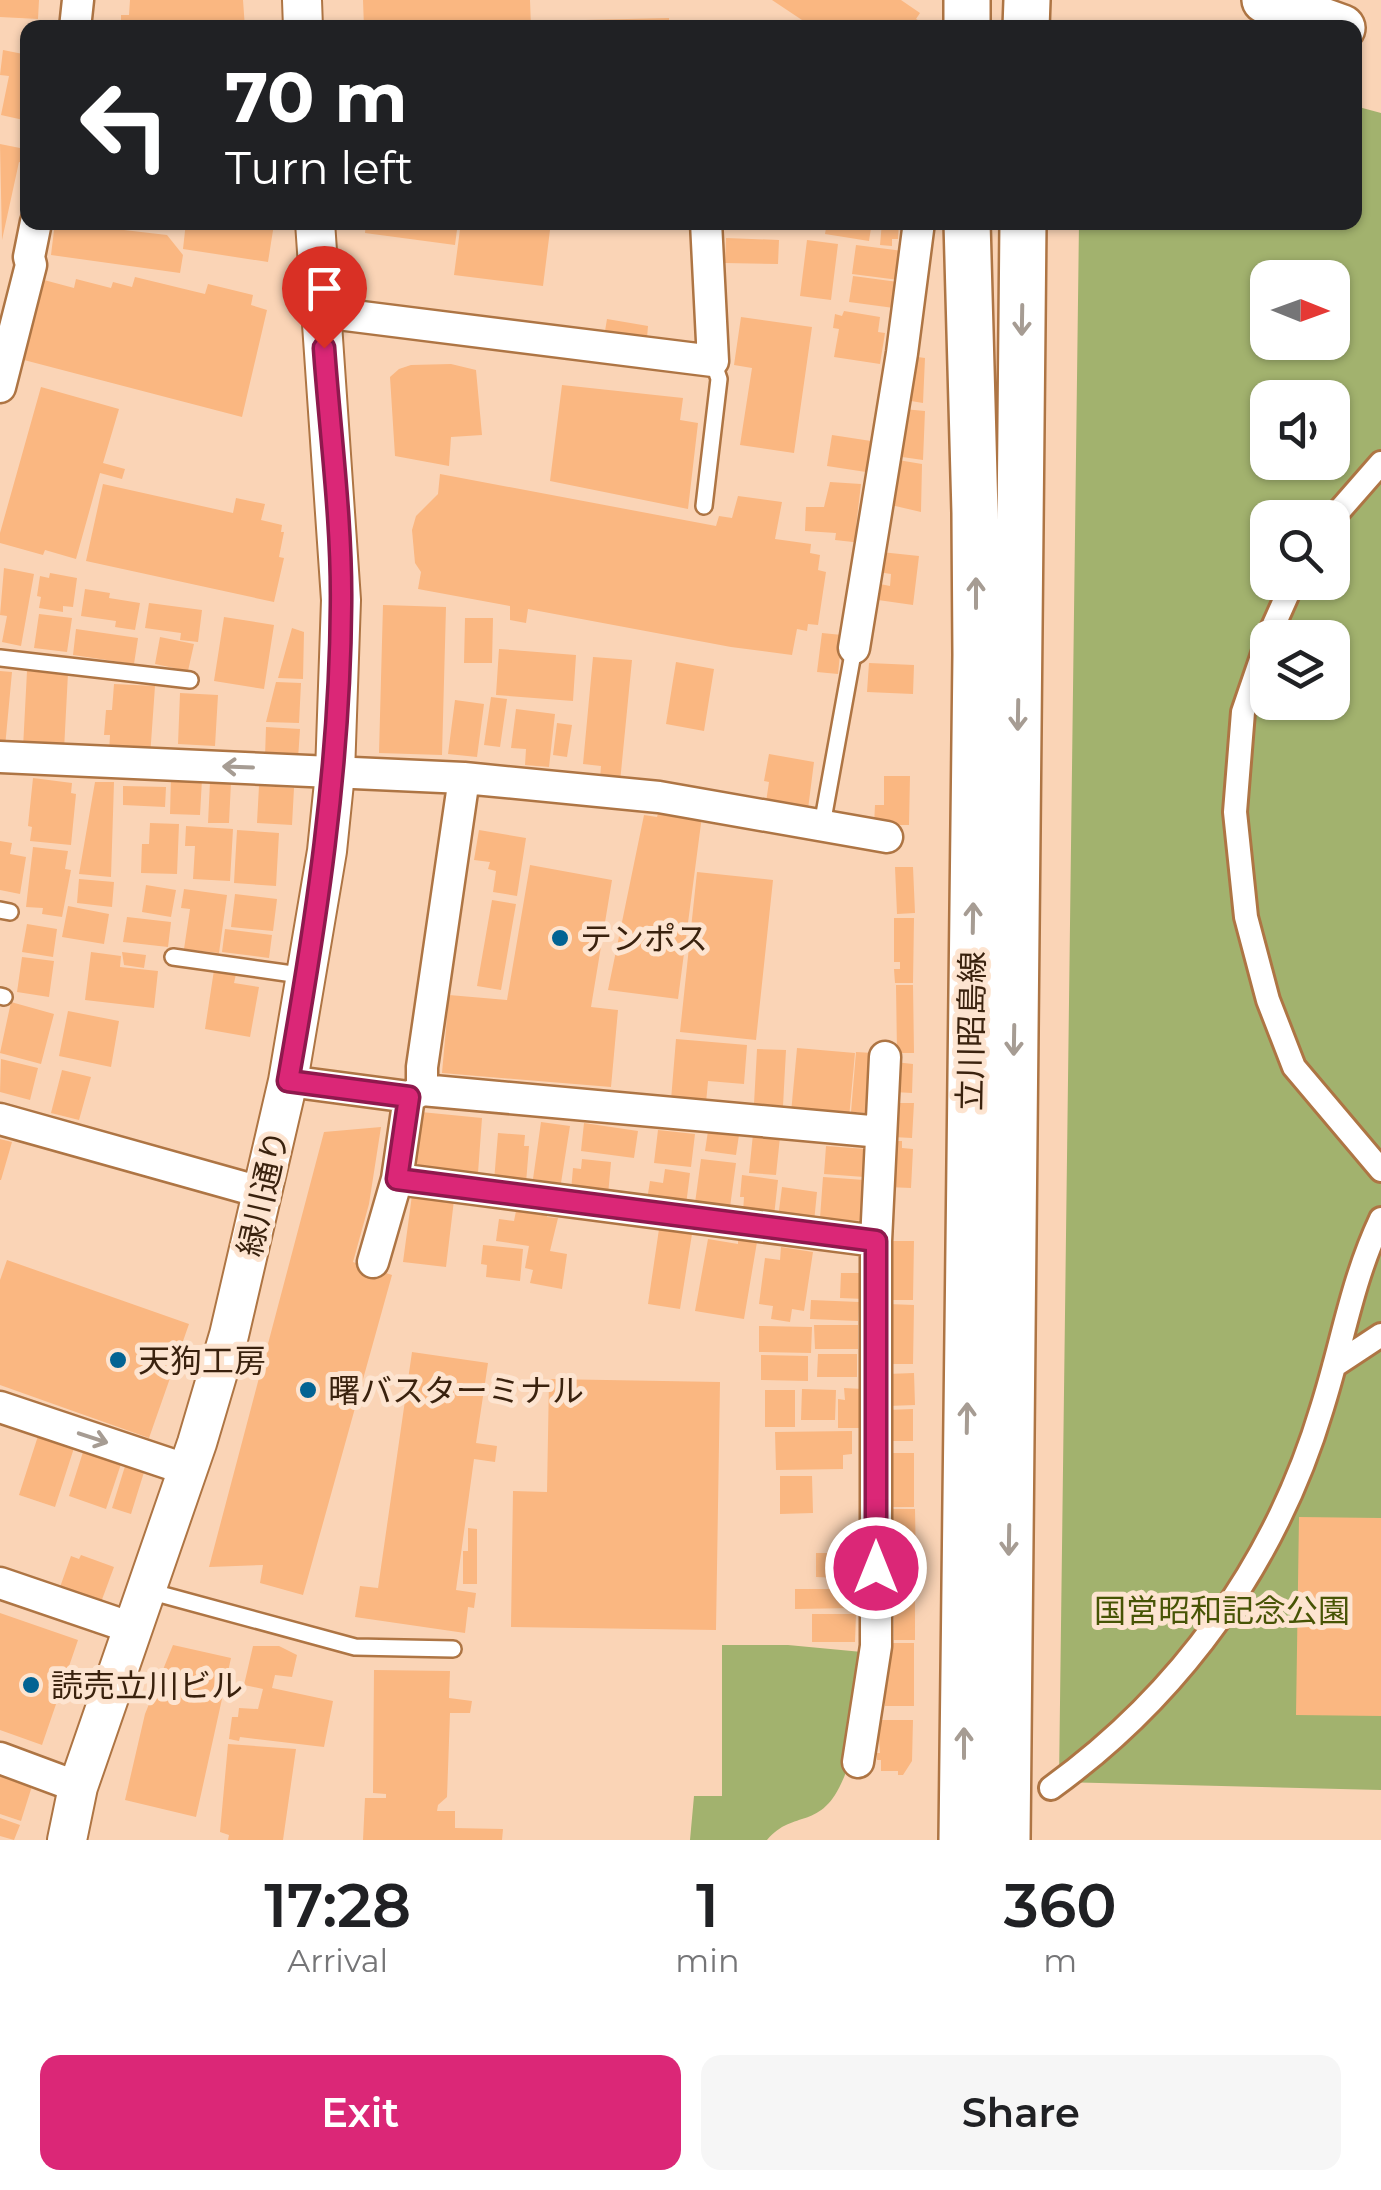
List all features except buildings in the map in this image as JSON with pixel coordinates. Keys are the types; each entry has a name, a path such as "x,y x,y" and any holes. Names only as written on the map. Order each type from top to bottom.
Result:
{"main road":[{"path":"1265,0 1320,20"},
{"name":"立川昭島線","path":"962,1840 976,655 967,230"},
{"name":"立川昭島線","path":"1006,1840 1023,230"}],"street":[{"path":"0,387 31,265 34,230"},
{"name":"緑川通り","path":"67,1840 78,1787 188,1470 229,1336 264,1193 307,976 335,773 341,600 317,230"},
{"path":"322,312 713,361 706,230"},
{"path":"854,648 918,230"},
{"path":"1349,500 1381,463"},
{"path":"1250,691 1243,712 1235,812 1246,917 1268,1000 1294,1067 1381,1170"},
{"path":"0,756 464,778 659,798 888,837"},
{"path":"373,1262 397,1179 422,1067 464,778"},
{"path":"858,1762 876,1646 876,1241 885,1058"},
{"path":"288,1081 880,1132"},
{"path":"0,1119 264,1193"},
{"path":"397,1179 876,1241"},
{"path":"1052,1788 1093,1756 1192,1656 1234,1599 1263,1550 1294,1487 1334,1366 1358,1274 1381,1218"},
{"path":"1334,1366 1381,1335"},
{"path":"0,1407 188,1470"},
{"path":"0,1583 132,1628"},
{"path":"0,1758 78,1787"}],"lane":[{"path":"704,506 719,380 713,361"},
{"path":"822,825 854,648"},
{"path":"0,658 190,680"},
{"path":"173,957 307,976"},
{"path":"145,1590 355,1647 453,1649"}],"green space":[{"name":"国営昭和記念公園","path":"1362,108 1381,113 1381,1790 1059,1782 1079,230 1362,230"},
{"path":"722,1645 788,1645 862,1652 846,1772 837,1791 818,1812 777,1830 767,1840 690,1840 694,1796 722,1796"}],"place":[{"name":"テンポス","path":"560,938"},
{"name":"天狗工房","path":"118,1360"},
{"name":"曙バスターミナル","path":"308,1390"},
{"name":"読売立川ビル","path":"31,1685"}],"route":[{"path":"324,348 341,600 340,685 326,851 288,1081 409,1097 397,1179 876,1241 876,1568"}]}
